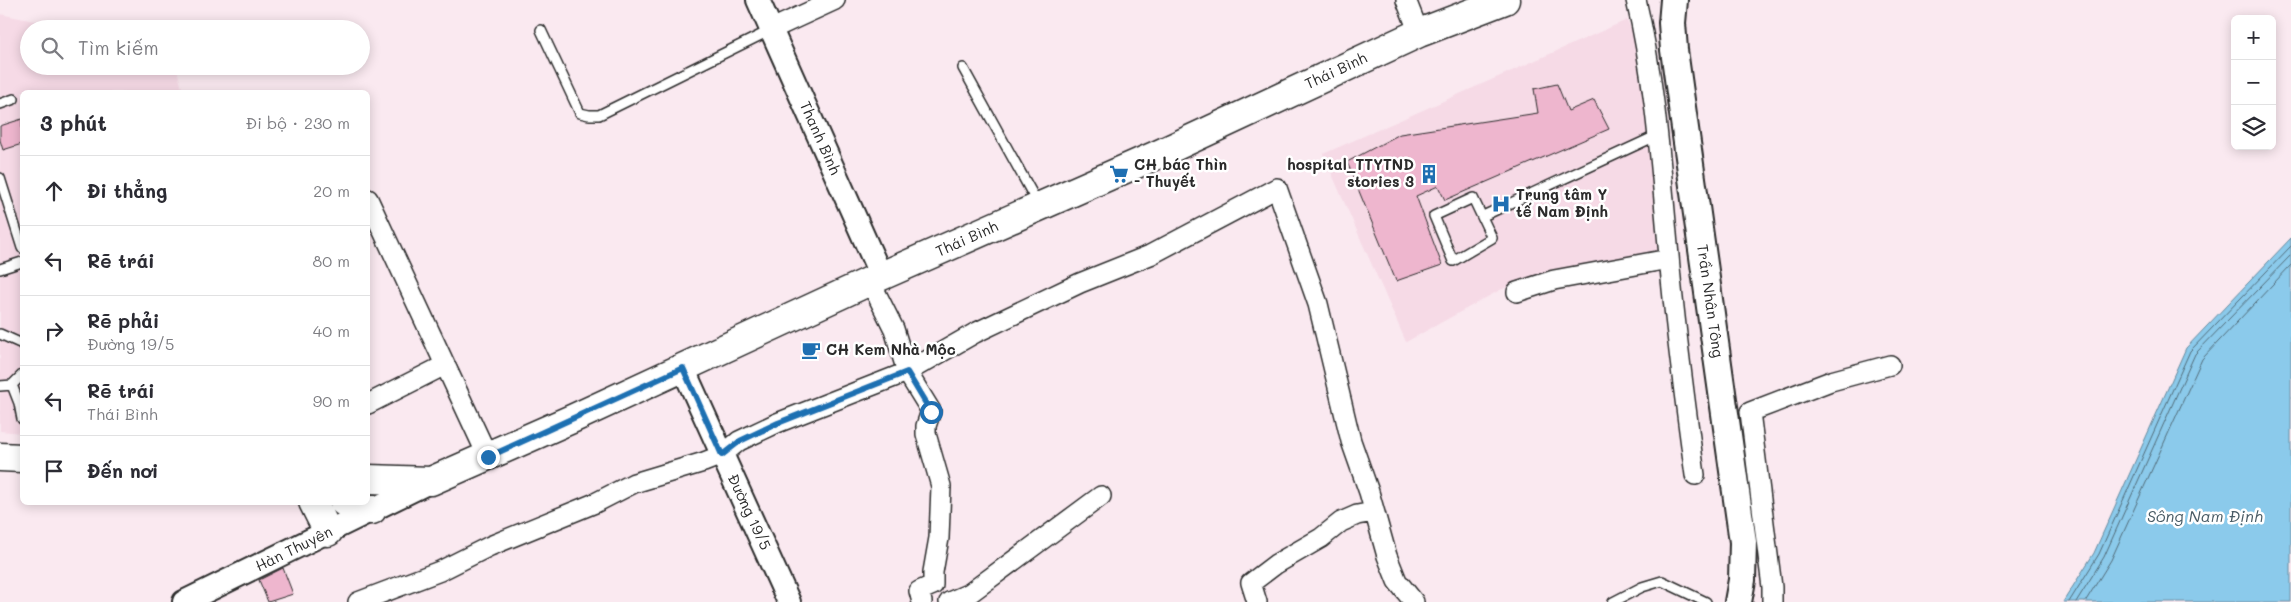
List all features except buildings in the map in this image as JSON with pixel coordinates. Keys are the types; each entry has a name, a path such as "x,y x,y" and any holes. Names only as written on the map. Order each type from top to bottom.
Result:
{"main road":[{"name":"Thái Bình","path":"431,481 488,457 876,279 1159,154 1419,33 1505,0"},
{"name":"Trần Nhân Tông","path":"1674,0 1672,23 1674,50 1743,542 1742,580 1738,602"},
{"path":"0,457 20,458"},
{"path":"0,474 20,475"},
{"path":"370,479 431,481"},
{"path":"314,505 328,532"},
{"path":"354,505 372,510"}],"street":[{"name":"Thanh Bình","path":"758,0 772,29 876,279"},
{"path":"772,29 835,0"},
{"path":"1406,0 1419,33"},
{"path":"1636,0 1644,37 1658,135 1669,259 1695,475"},
{"path":"358,602 440,571 499,542 595,503 634,483 722,455 740,441 778,423 907,372 975,333 1080,283 1150,255 1276,188 1318,304 1351,442 1369,492 1387,556 1397,581 1414,602"},
{"path":"370,203 488,457"},
{"path":"1518,292 1554,280 1669,259"},
{"path":"876,279 907,372 931,410 926,434 941,486 939,538 933,572 933,585 920,590 922,602"},
{"path":"370,403 445,365"},
{"path":"1772,602 1772,587 1750,412 1831,381 1890,365"},
{"name":"Đường 19/5","path":"683,368 790,602"},
{"name":"Hàn Thuyên","path":"184,602 210,596 328,532 431,481"},
{"path":"949,602 970,593 1101,496"},
{"path":"1257,602 1251,583 1257,578 1276,564 1321,538 1341,522 1357,515 1374,512"}],"lane":[{"path":"541,30 580,112 589,116 599,114 772,29"},
{"path":"963,68 1039,207"},
{"path":"0,104 14,99"},
{"path":"1482,216 1658,135"},
{"path":"0,178 20,242"},
{"path":"1473,198 1482,216 1492,238 1453,261 1434,216 1473,198"},
{"path":"0,269 20,263"},
{"path":"0,334 20,343"},
{"path":"0,386 12,385 20,377"},
{"path":"12,385 20,403"},
{"path":"1613,602 1642,587 1662,581 1706,602"}],"shaded area":[{"path":"0,14 30,20 20,20 20,75 178,75 182,90 20,90 20,433 0,431"},
{"name":"Trung tâm Y tế Nam Định","path":"1627,20 1637,40 1664,253 1553,269 1500,290 1406,342 1323,154"}],"water":[{"name":"Sông Nam Định","path":"2291,238 2291,602 2063,602 2094,553 2186,348"}],"place":[{"name":"CH bác Thìn - Thuyết","path":"1119,174"},
{"name":"hospital_TTYTND stories 3","path":"1429,174"},
{"name":"Trung tâm Y tế Nam Định","path":"1501,204"},
{"name":"CH Kem Nhà Mộc","path":"811,350"}],"route":[{"path":"488,457 683,368 722,455 740,441 778,423 861,388 907,372 931,412"}]}
